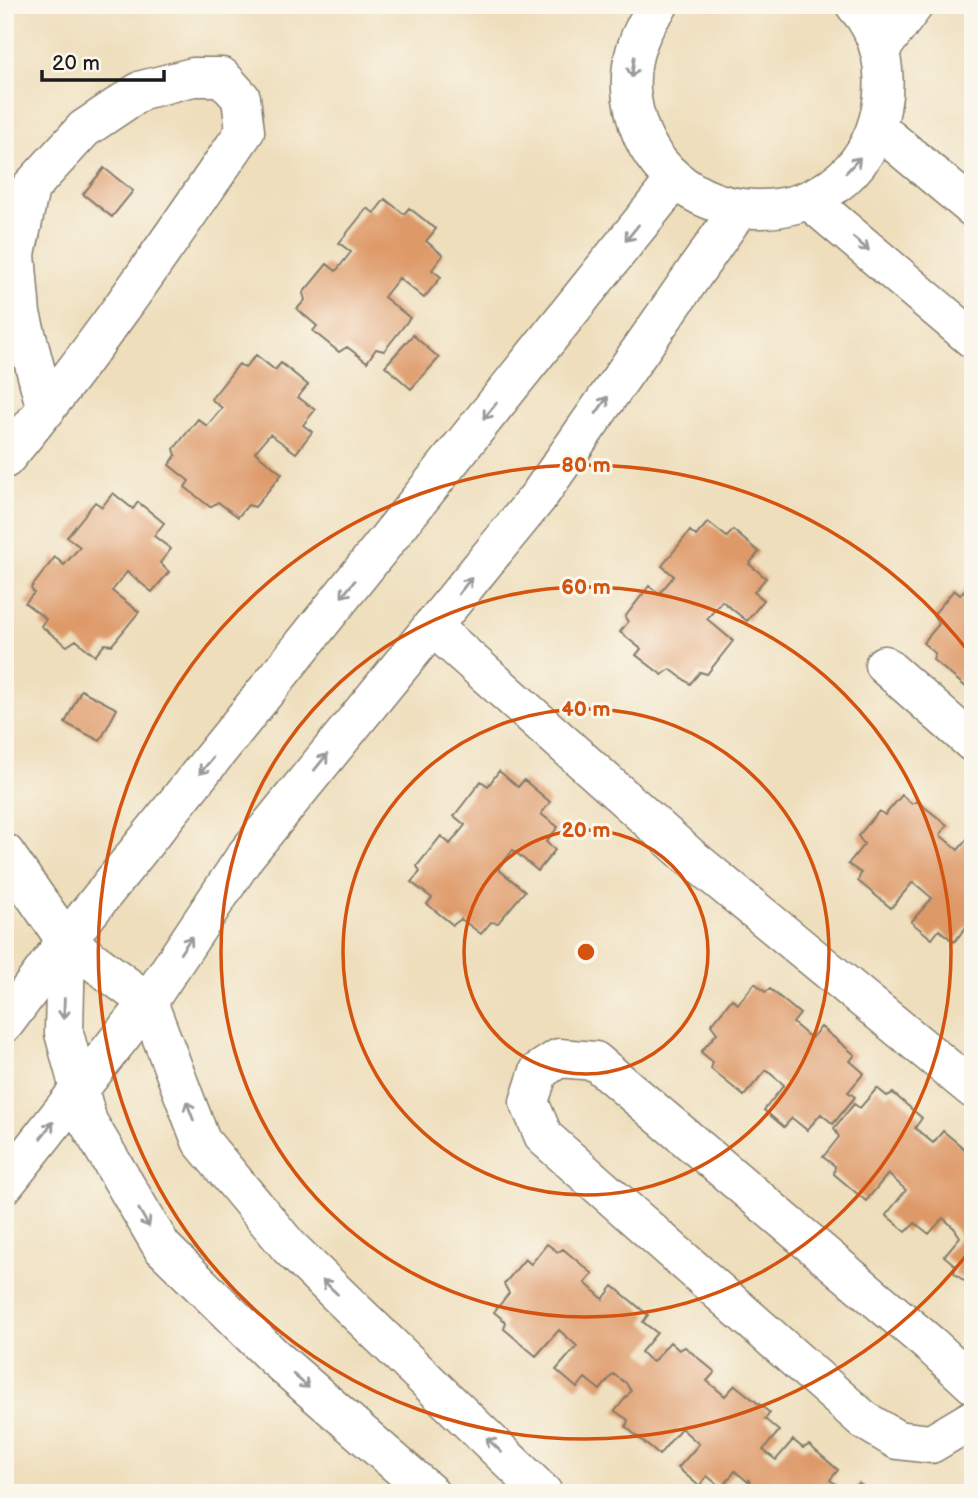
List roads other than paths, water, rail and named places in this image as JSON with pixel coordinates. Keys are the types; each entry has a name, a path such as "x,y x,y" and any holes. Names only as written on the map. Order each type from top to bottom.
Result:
{"street":[{"path":"647,10 635,50 630,85 635,119 649,151 675,180 704,199 738,209 775,209 809,200 838,182 861,158 877,128 885,89 880,50 864,15 855,5"},
{"path":"880,50 914,5"},
{"path":"5,459 46,410 146,275 245,131 241,98 222,77 193,77 142,90 84,129 30,188 16,254 21,314 46,410"},
{"path":"877,128 973,208"},
{"path":"5,1023 66,941 675,180"},
{"path":"809,200 973,339"},
{"path":"5,1184 148,1002 246,855 538,497 738,209"},
{"path":"432,626 688,855 973,1089"},
{"path":"884,665 973,743"},
{"path":"5,853 66,941 148,1002 201,1141 289,1247 543,1493"},
{"path":"66,941 64,1033 88,1122 162,1247 274,1357 430,1493"},
{"path":"973,1384 932,1346 595,1061 559,1058 540,1071 529,1102 544,1137 864,1420 897,1440 930,1444 973,1419"}]}
